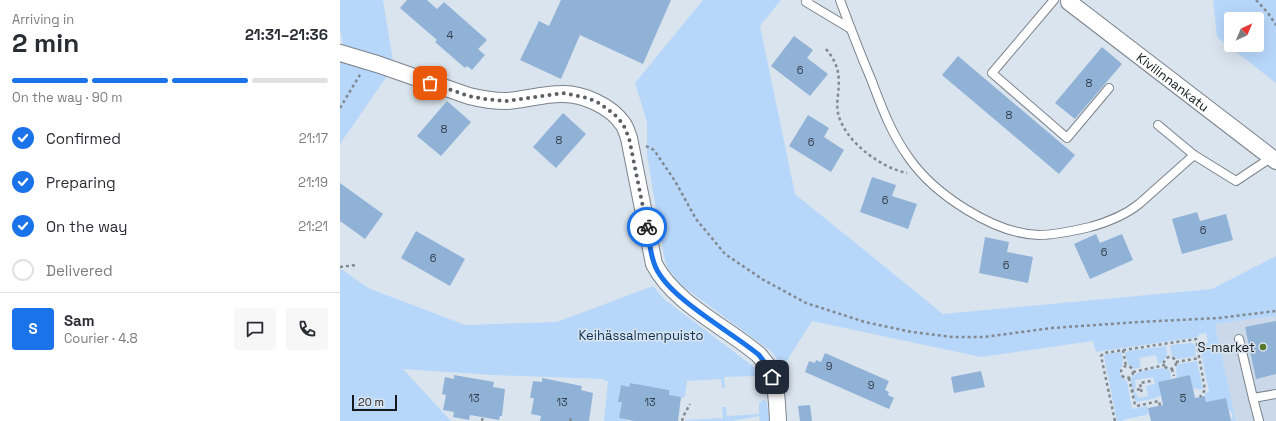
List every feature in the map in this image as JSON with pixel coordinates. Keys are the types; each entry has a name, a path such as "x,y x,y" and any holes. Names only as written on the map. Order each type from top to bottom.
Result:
{"street":[{"name":"Kivilinnankatu","path":"1063,1 1274,159"},
{"path":"340,53 368,61 469,96 506,101 563,93 588,98 599,103 614,114 623,124 629,138 654,264 660,276 680,297 759,355 768,367 776,390 778,421"}],"lane":[{"path":"808,0 806,2 851,29"},
{"path":"840,0 890,128 909,159 925,177 957,204 980,218 1024,233 1039,235 1072,231 1115,219 1129,212 1194,155"},
{"path":"1063,1 992,73 1066,138 1109,88"},
{"path":"1158,126 1194,155 1236,181 1274,159"},
{"path":"1239,339 1259,421"},
{"path":"1253,398 1276,394"}],"path":[{"path":"1256,0 1268,13 1276,25"},
{"path":"826,49 833,57 840,78 837,106 838,114 847,133 858,146 882,163 900,172 925,177"},
{"path":"340,108 368,61"},
{"path":"629,138 654,150 675,181 696,219 725,254 762,279 806,303 866,322 912,332 952,337 984,337 1052,328 1219,318 1276,310"},
{"path":"340,267 356,265"},
{"path":"1115,421 1101,356 1104,353 1196,339 1205,390 1200,397"},
{"path":"1123,350 1126,366"},
{"path":"1165,365 1166,359 1169,357 1173,358 1176,362"},
{"path":"1176,362 1199,358"},
{"path":"1172,369 1176,366 1176,362"},
{"path":"1128,378 1132,376 1133,372 1165,365"},
{"path":"1165,365 1169,369 1172,369"},
{"path":"1126,366 1131,368 1133,372"},
{"path":"1126,366 1122,369 1121,373 1123,376 1128,378"},
{"path":"1172,369 1174,376"},
{"path":"1128,378 1133,402 1136,406 1159,401 1160,406"},
{"path":"1142,395 1140,383 1150,381"},
{"path":"1131,391 1141,389"},
{"path":"682,421 690,404"},
{"path":"482,421 483,416"},
{"path":"570,421 571,416"}],"shaded area":[{"path":"1276,316 1276,421 1236,421 1215,324"}],"green space":[{"path":"340,0 383,0 393,61 343,45 340,29"},
{"path":"703,0 781,0 760,26 795,194 943,314 1212,289 1276,256 1276,316 1215,324 1236,421 1231,421 1230,418 1233,417 1231,411 1229,411 1226,398 1207,402 1205,393 1209,392 1200,347 1201,345 1208,343 1206,333 1199,334 1198,337 1096,352 1093,341 981,357 812,321 783,367 772,352 681,285 667,267 664,256 647,155 647,122 635,83"},
{"path":"1213,0 1276,0 1276,83 1236,52 1264,52 1264,12 1224,12 1224,42 1217,37"},
{"path":"340,63 362,67 387,76 340,144"},
{"name":"Keihässalmenpuisto","path":"340,268 368,288 465,325 557,322 653,286 665,300 758,370 764,384 764,389 759,389 758,376 724,377 725,388 722,388 721,379 687,381 685,396 683,398 669,395 669,390 653,387 637,389 638,384 630,383 629,387 621,386 618,401 622,402 619,418 629,421 604,421 608,381 604,381 604,379 492,375 403,369 451,421 340,421"},
{"path":"1191,343 1195,345 1196,356 1178,359 1172,356 1171,345"},
{"path":"1166,346 1167,356 1162,363 1158,364 1156,355 1139,358 1141,367 1135,369 1128,364 1125,353 1128,351"},
{"path":"1122,353 1123,365 1120,369 1120,373 1127,381 1132,409 1147,406 1149,414 1123,421 1117,421 1104,357 1106,354"},
{"path":"1197,361 1203,389 1198,390 1198,388 1193,389 1190,375 1177,378 1176,369 1178,364"},
{"path":"1164,368 1170,371 1171,379 1158,382 1161,396 1136,402 1133,393 1136,392 1138,398 1148,396 1146,386 1155,384 1153,377 1135,380 1136,388 1132,389 1131,379 1133,376 1145,371"},
{"path":"764,400 767,402 769,421 760,421 759,416 732,421 685,421 723,418 722,407 726,407 727,416 759,414 759,403"}],"building":[{"path":"407,0 427,0 437,9 444,2 487,40 478,49 485,55 472,70 467,66 465,68 435,42 437,40 400,8"},
{"path":"561,0 671,0 643,64 580,35 561,79 520,60 539,21 549,26"},
{"path":"794,36 813,50 807,58 828,74 810,96 771,66"},
{"path":"1102,47 1122,64 1075,119 1055,103"},
{"path":"958,56 1075,155 1059,174 942,75"},
{"path":"447,101 471,122 441,156 417,136"},
{"path":"563,113 586,134 556,168 533,147"},
{"path":"808,115 829,128 824,137 844,150 831,172 789,146"},
{"path":"872,177 896,185 892,196 917,204 908,229 860,212"},
{"path":"340,183 383,214 365,239 340,221"},
{"path":"1197,212 1200,221 1226,214 1233,240 1182,254 1172,219"},
{"path":"416,231 465,259 450,286 401,258"},
{"path":"1096,234 1100,243 1122,234 1133,260 1090,279 1074,244"},
{"path":"985,237 1009,242 1007,252 1033,257 1028,283 979,273"},
{"name":"S-market","path":"1276,321 1276,374 1256,379 1245,327"},
{"path":"825,353 889,381 885,390 889,392 888,395 894,398 889,409 805,372 809,361 815,363 816,360 821,362"},
{"path":"981,371 985,387 954,393 951,377"},
{"path":"454,375 494,382 493,387 505,389 502,416 500,416 499,420 470,415 469,420 453,417 454,412 443,410 446,395 442,394 445,377 454,379"},
{"path":"1190,375 1195,398 1205,396 1206,402 1226,398 1231,421 1151,421 1148,408 1163,405 1158,382"},
{"path":"542,378 582,386 581,390 593,393 589,421 540,421 541,416 531,414 534,398 530,398 533,381 542,382"},
{"path":"630,383 669,390 669,395 681,397 678,421 634,421 619,418 622,402 618,402 621,385 629,387"},
{"path":"810,405 812,421 800,421 798,406"}],"way so far":[{"path":"430,83 469,96 484,99 506,101 563,93 588,98 599,103 614,114 623,124 629,138 647,227"}],"place":[{"name":"S-market","path":"1263,347"}],"route":[{"path":"647,227 654,264 660,276 668,286 680,297 750,347 759,355 768,367 772,377"}]}
